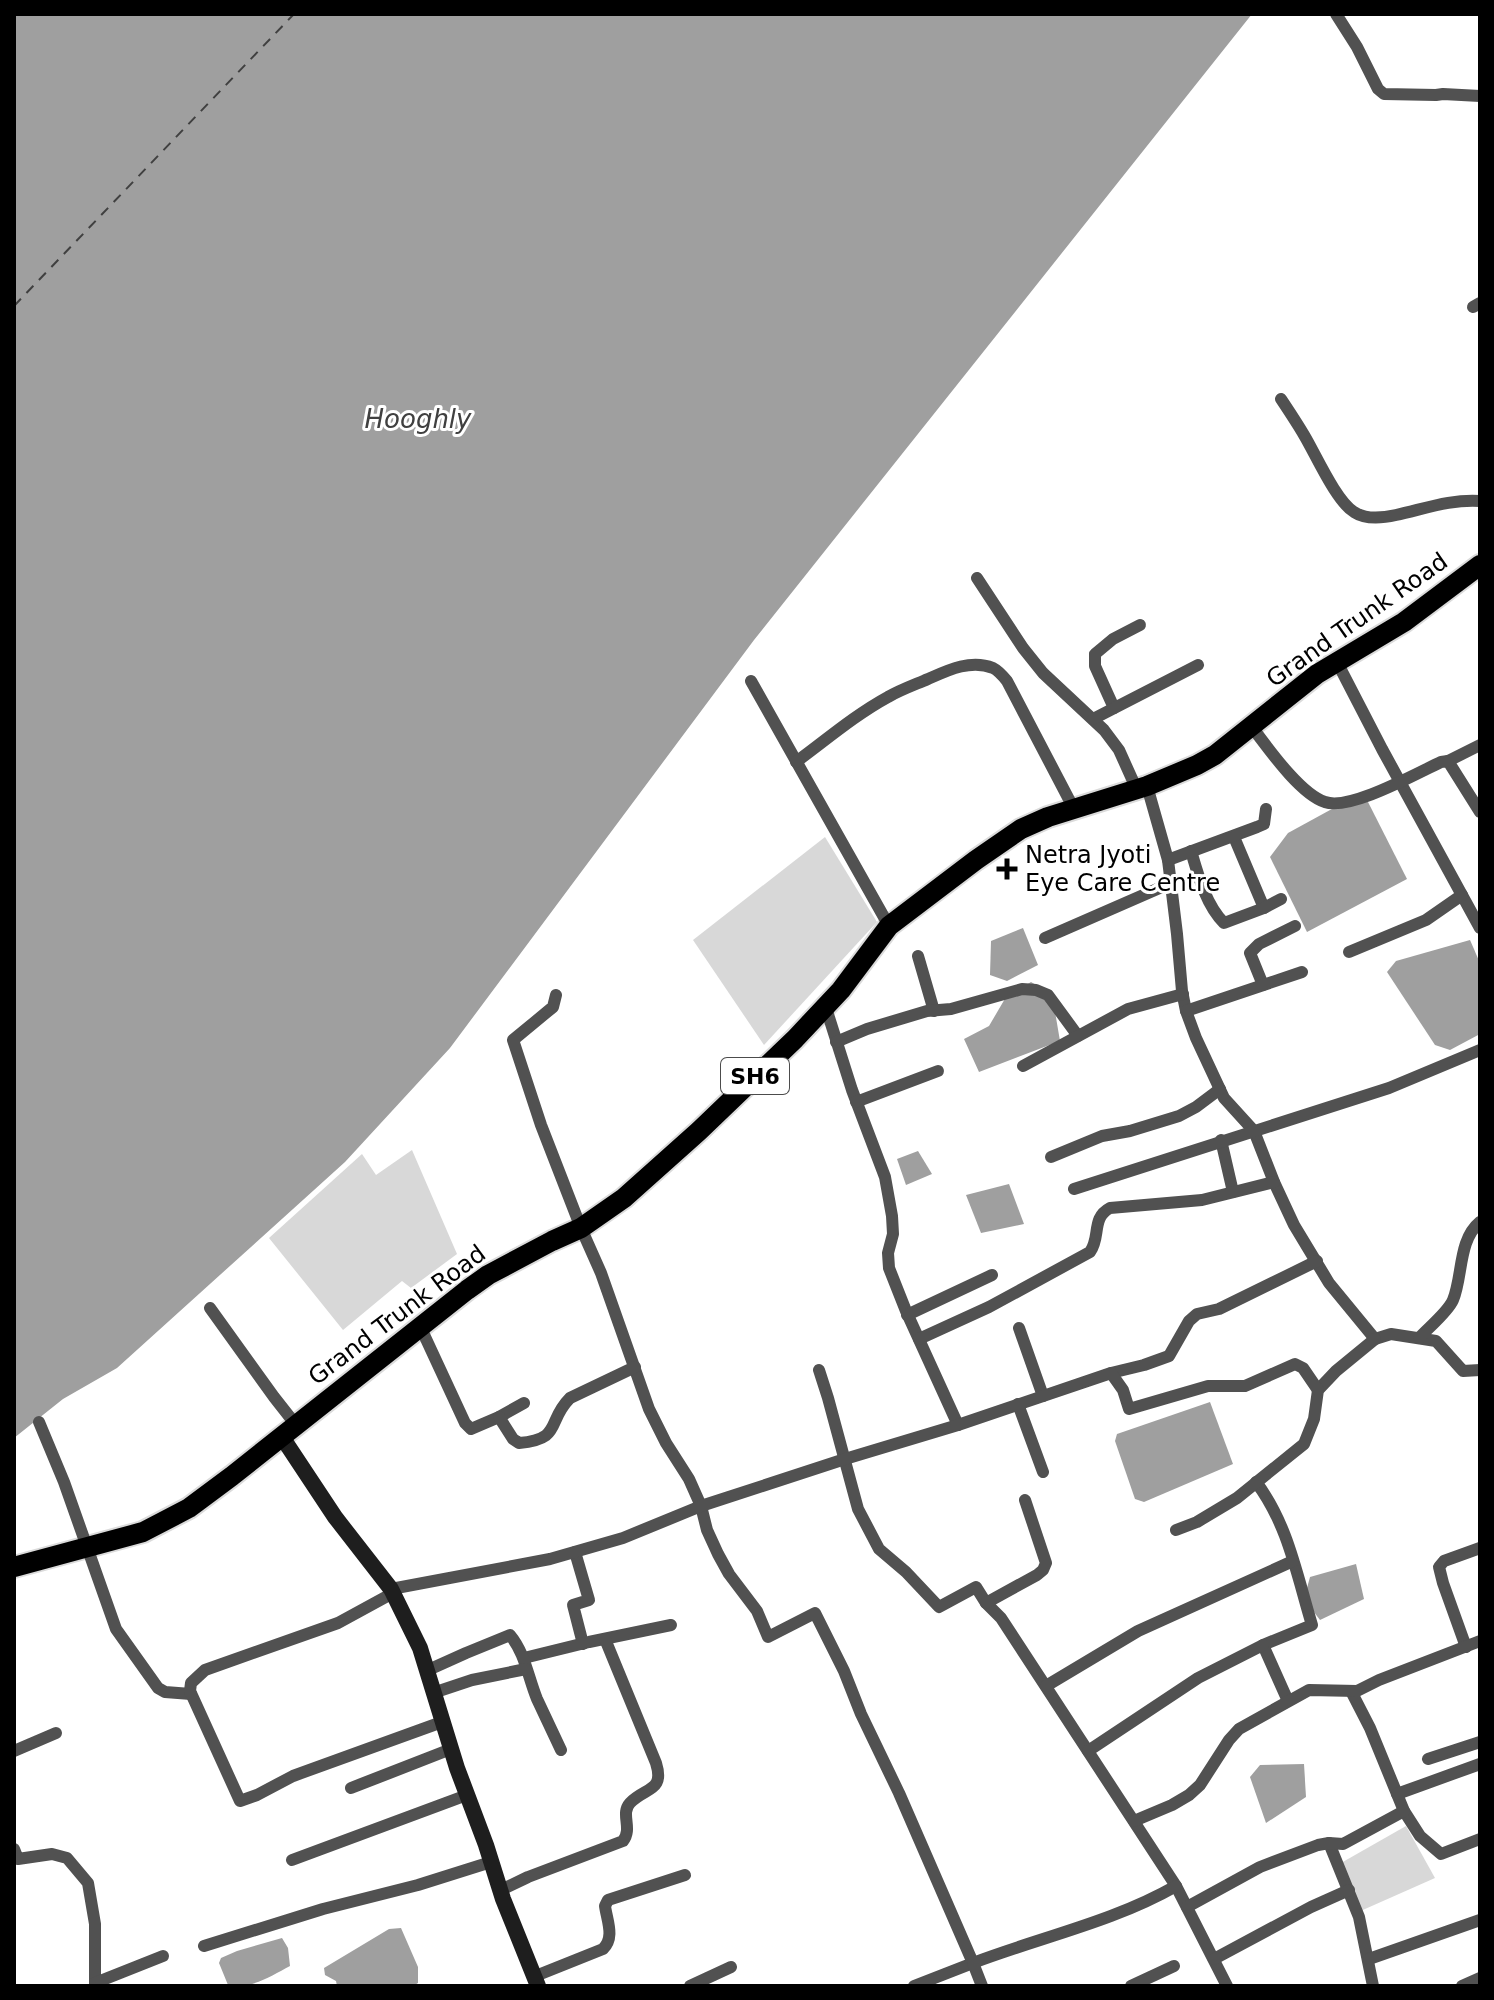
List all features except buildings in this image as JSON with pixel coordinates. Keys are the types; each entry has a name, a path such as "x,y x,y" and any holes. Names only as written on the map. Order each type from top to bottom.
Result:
{"main road":[{"name":"Grand Trunk Road","path":"14,1567 143,1532 167,1522 200,1500 488,1275 581,1228 624,1198 826,1008 889,926 945,883 1021,829 1142,788 1215,755 1317,674 1404,622 1480,565"}],"street":[{"path":"1336,14 1378,89 1384,94 1480,96"},
{"path":"1281,399 1338,495 1354,512 1372,518 1465,500 1480,501"},
{"path":"977,578 1023,648 1043,673 1104,730 1142,788 1168,860 1183,994 1196,1038 1224,1098 1254,1131 1294,1225 1329,1283 1375,1339"},
{"path":"1114,708 1095,666 1095,654 1113,639 1140,625"},
{"path":"1337,662 1480,928"},
{"path":"1093,719 1198,665"},
{"path":"796,762 891,695 962,666 991,667 1007,681 1074,809"},
{"path":"751,681 889,926"},
{"path":"1252,727 1286,770 1309,793 1326,803 1346,803 1480,745"},
{"path":"1448,761 1480,812"},
{"path":"1168,860 1264,824 1266,809"},
{"path":"1234,837 1264,908"},
{"path":"1191,851 1212,906 1224,923 1281,899"},
{"path":"1045,938 1171,883"},
{"path":"1349,952 1426,920 1462,895"},
{"path":"1263,985 1250,953 1259,944 1295,926"},
{"path":"918,956 934,1011"},
{"path":"1186,1011 1302,972"},
{"path":"836,1042 867,1029 1022,989 1048,995 1078,1036"},
{"path":"1023,1066 1128,1009 1183,994"},
{"path":"556,995 553,1007 513,1040 546,1139 601,1273 655,1424 689,1479 718,1554 757,1611 768,1637 815,1613 899,1793 982,1986"},
{"path":"826,1008 887,1186 893,1234 887,1260 907,1315 958,1425"},
{"path":"1074,1189 1389,1088 1480,1050"},
{"path":"856,1102 938,1071"},
{"path":"1051,1157 1102,1136 1179,1116 1220,1089"},
{"path":"1221,1140 1233,1192"},
{"path":"919,1339 989,1307 1090,1252 1094,1246 1097,1221 1102,1212 1110,1208 1202,1200 1274,1182"},
{"path":"1419,1338 1452,1302 1464,1250 1474,1227 1480,1222"},
{"path":"442,1722 293,1776 240,1801 190,1687 205,1670 338,1623 392,1591 508,1568 623,1538 701,1506 1169,1356 1189,1321 1197,1314 1219,1309 1317,1261"},
{"path":"907,1315 992,1275"},
{"path":"210,1308 274,1397 335,1517 392,1591 420,1648 451,1749 536,1982 607,1945 610,1933 605,1906 608,1900 685,1875"},
{"path":"420,1326 465,1423 471,1429 524,1403"},
{"path":"1019,1328 1043,1396"},
{"path":"1176,1530 1197,1522 1237,1498 1304,1444 1314,1419 1318,1390 1375,1339 1391,1334 1436,1341 1463,1371 1480,1370"},
{"path":"1111,1373 1123,1390 1129,1409 1208,1386 1245,1386 1295,1364 1303,1368 1318,1390"},
{"path":"499,1417 519,1443 543,1439 570,1398 635,1367"},
{"path":"819,1370 858,1509 879,1549 939,1607 976,1587 1001,1618 1176,1886 1227,1986"},
{"path":"1018,1404 1043,1472"},
{"path":"39,1422 89,1548 109,1613 123,1641 162,1691 191,1694"},
{"path":"1088,1751 1198,1678 1263,1645 1312,1625 1284,1530 1270,1501 1256,1482"},
{"path":"986,1603 1037,1575 1046,1563 1025,1500"},
{"path":"1134,1821 1189,1795 1200,1785 1239,1729 1309,1690 1357,1691 1476,1645 1443,1583 1439,1567 1444,1561 1480,1548"},
{"path":"575,1552 589,1600 573,1605 583,1644"},
{"path":"1046,1686 1138,1631 1293,1561"},
{"path":"433,1693 583,1644 671,1625"},
{"path":"426,1671 510,1635 515,1640 537,1699 561,1750"},
{"path":"501,1890 623,1841 629,1831 627,1809 630,1803 658,1782 660,1774 656,1763 605,1639"},
{"path":"1263,1645 1288,1701"},
{"path":"1351,1691 1370,1728 1404,1811 1420,1836 1441,1854 1480,1839"},
{"path":"14,1751 56,1733"},
{"path":"1428,1759 1480,1742"},
{"path":"351,1788 451,1749"},
{"path":"1397,1794 1480,1764"},
{"path":"292,1860 467,1795"},
{"path":"1187,1907 1260,1867 1305,1849 1329,1843 1343,1844 1404,1811"},
{"path":"1329,1843 1359,1917 1373,1986"},
{"path":"14,1849 18,1859 52,1854 67,1858 88,1883 95,1924 95,1984 163,1956"},
{"path":"204,1946 491,1862"},
{"path":"914,1986 1013,1948 1086,1926 1148,1902 1176,1886"},
{"path":"1214,1959 1349,1890"},
{"path":"1369,1959 1480,1920"},
{"path":"1131,1986 1174,1966"},
{"path":"690,1986 731,1967"},
{"path":"1462,1986 1480,1978"}],"shaded area":[{"path":"825,837 877,922 764,1045 693,940"},
{"path":"412,1150 457,1254 411,1288 402,1281 343,1330 269,1238 362,1154 376,1175"},
{"path":"1406,1826 1435,1878 1356,1913 1341,1863"}],"water":[{"name":"Hooghly","path":"14,14 1252,14 754,640 450,1048 345,1162 117,1368 63,1399 14,1438"},
{"path":"1352,798 1368,802 1407,879 1307,932 1270,857 1288,833"},
{"path":"1023,928 1038,965 1007,981 990,975 991,941"},
{"path":"1470,940 1480,963 1480,1034 1450,1050 1435,1045 1387,972 1396,961"},
{"path":"1031,982 1052,994 1060,1041 979,1072 964,1039 989,1026 1006,997"},
{"path":"918,1151 932,1174 906,1185 897,1159"},
{"path":"1009,1184 1024,1224 981,1233 966,1195"},
{"path":"1210,1402 1233,1464 1144,1502 1135,1499 1115,1441 1117,1434"},
{"path":"1356,1564 1364,1599 1320,1620 1304,1599 1310,1577"},
{"path":"1304,1764 1306,1797 1266,1823 1250,1777 1260,1765"},
{"path":"401,1928 418,1967 418,1983 413,1986 337,1986 336,1981 325,1975 324,1968 389,1929"},
{"path":"282,1938 288,1948 290,1966 252,1984 228,1985 219,1963 221,1958"}],"ferry route":[{"path":"14,306 294,14"}],"place":[{"name":"Netra Jyoti Eye Care Centre","path":"1007,869"}]}
